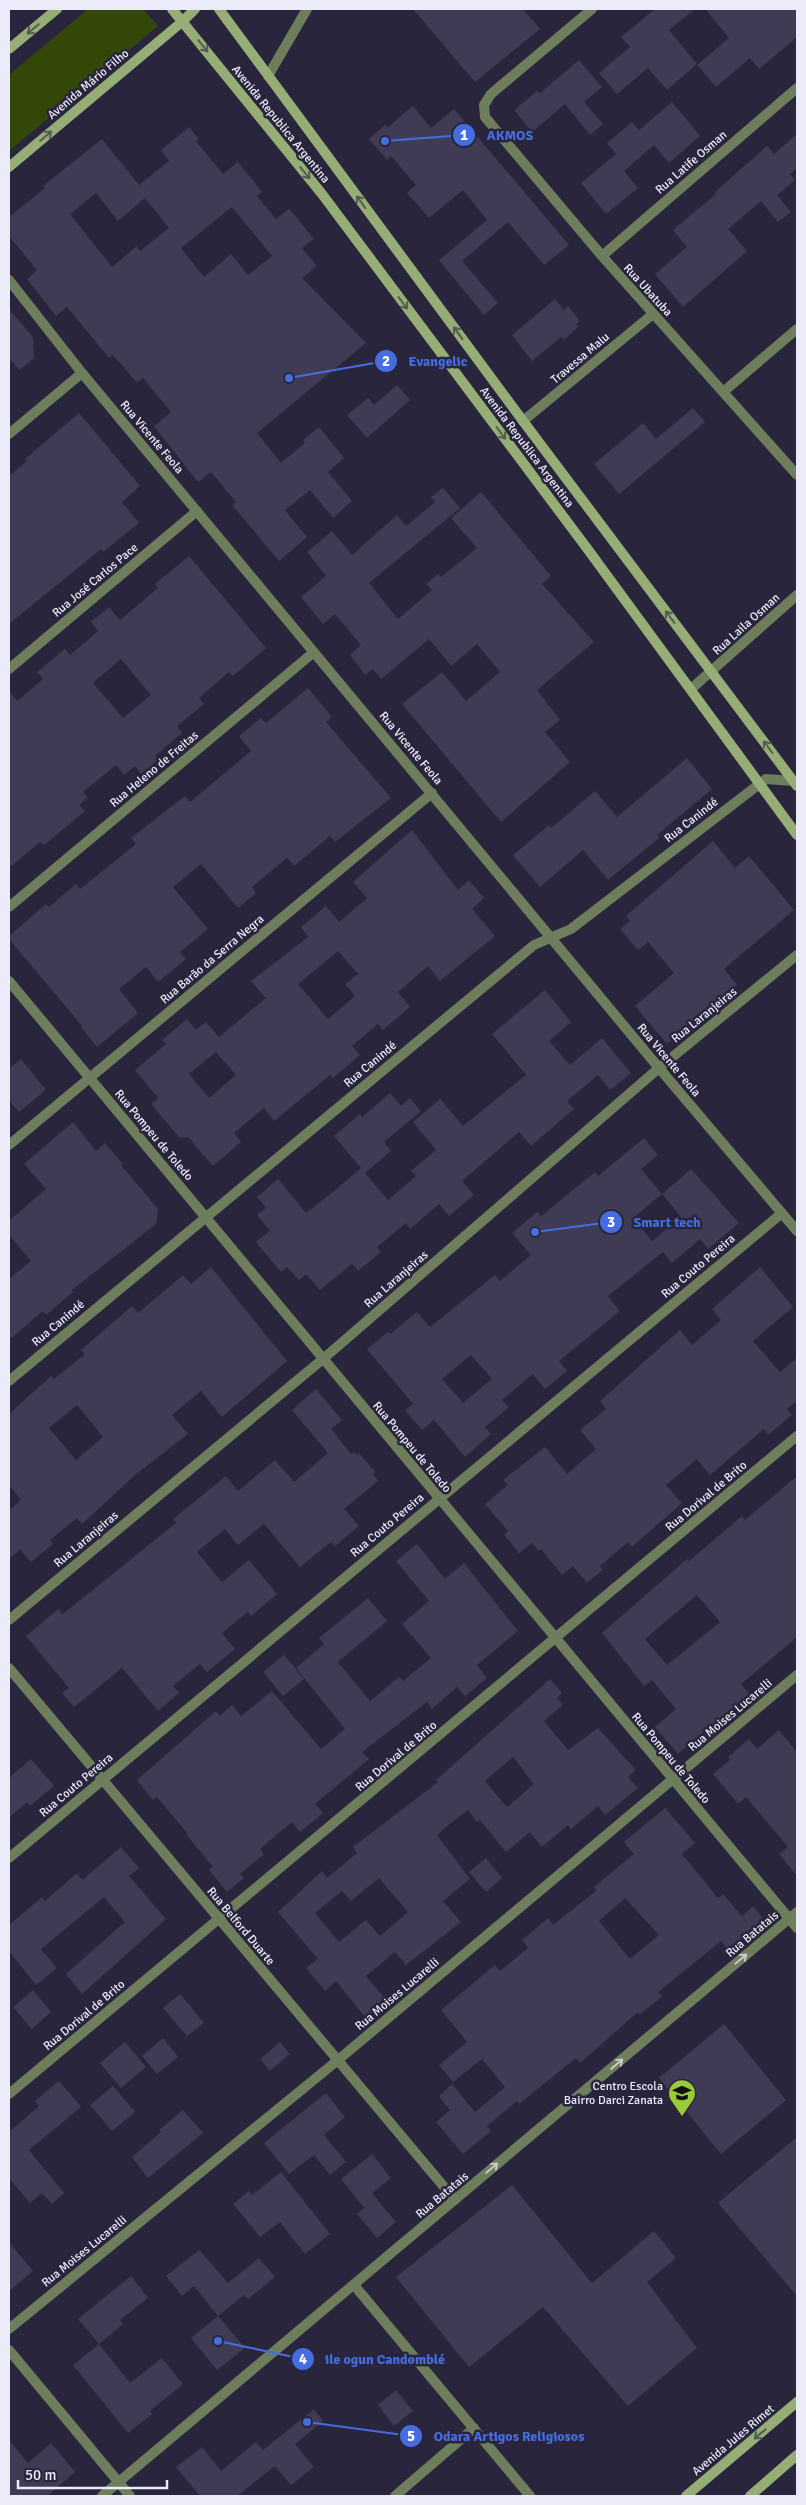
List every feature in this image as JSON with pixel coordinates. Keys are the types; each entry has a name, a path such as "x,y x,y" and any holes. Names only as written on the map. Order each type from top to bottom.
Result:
{"main road":[{"path":"9,49 57,9"},
{"name":"Avenida Republica Argentina","path":"172,9 328,202 691,689 797,835"},
{"name":"Avenida Mário Filho","path":"9,167 195,9"},
{"name":"Avenida Republica Argentina","path":"219,9 523,421 795,784"},
{"name":"Avenida Jules Rimet","path":"693,2494 797,2402"},
{"path":"750,2496 797,2455"}],"street":[{"path":"268,76 307,9"},
{"name":"Rua Ubatuba","path":"592,9 492,94 484,105 485,117 602,256 797,475"},
{"name":"Rua Latife Osman","path":"602,256 797,88"},
{"name":"Rua Vicente Feola","path":"9,280 82,373 432,792 659,1068 797,1231"},
{"name":"Travessa Malu","path":"523,421 653,314"},
{"path":"724,392 797,329"},
{"path":"9,434 82,373"},
{"name":"Rua José Carlos Pace","path":"9,669 197,511"},
{"name":"Rua Laila Osman","path":"691,689 797,595"},
{"name":"Rua Heleno de Freitas","path":"9,907 314,652"},
{"path":"758,783 771,778 795,784"},
{"name":"Rua Canindé","path":"9,1381 534,945 571,929 758,783"},
{"name":"Rua Barão da Serra Negra","path":"9,1146 432,792"},
{"name":"Rua Laranjeiras","path":"9,1620 323,1359 659,1068 797,955"},
{"name":"Rua Pompeu de Toledo","path":"9,981 672,1779 793,1916 797,1928"},
{"name":"Rua Couto Pereira","path":"9,1858 782,1213"},
{"name":"Rua Dorival de Brito","path":"9,2094 797,1436"},
{"name":"Rua Belford Duarte","path":"9,1668 455,2200"},
{"name":"Rua Moises Lucarelli","path":"9,2328 338,2060 797,1675"},
{"name":"Rua Batatais","path":"102,2496 793,1916"},
{"path":"354,2284 530,2496"},
{"path":"9,2350 130,2496"},
{"path":"395,2496 474,2428"}],"green space":[{"path":"88,9 143,9 158,26 9,151 9,75"}],"building":[{"path":"413,9 523,9 540,29 475,82"},
{"path":"655,9 695,9 669,30 697,64 667,90 648,68 617,94 599,73 630,47 621,37"},
{"path":"705,9 797,9 797,37 759,69 750,58 716,87 697,65 729,38"},
{"path":"579,60 602,87 584,102 603,124 590,135 565,104 532,132 514,110 537,91 540,93"},
{"path":"672,102 700,136 669,163 654,145 624,171 638,188 606,214 581,183 616,154 607,143 632,122 639,130"},
{"path":"413,106 431,128 454,109 569,245 544,265 508,222 462,261 498,303 484,315 439,260 487,220 463,190 429,218 407,193 416,185 391,156 387,160 369,139 385,125 388,127"},
{"path":"189,127 199,139 196,141 223,174 238,162 262,192 257,196 276,219 289,209 314,239 302,248 317,266 302,278 366,343 257,433 281,463 305,443 303,440 319,427 344,458 328,472 352,501 333,518 310,490 285,510 307,537 279,561 232,505 236,502 211,472 198,482 154,426 171,412 143,378 137,383 113,355 109,358 67,307 56,316 27,279 37,270 9,236 9,217 45,188 43,186 102,139 139,185 169,161 161,150","holes":["96,193 118,221 145,198 169,228 140,251 137,246 112,267 70,214","232,207 272,256 248,275 231,254 204,277 181,248"]},
{"path":"797,134 797,168 790,174 795,180 777,195 791,212 778,222 761,201 728,229 747,251 683,307 655,274 687,247 673,230 716,194 715,192 767,146 774,154"},
{"path":"555,299 564,310 568,306 580,321 576,324 578,327 564,340 561,337 532,361 512,335"},
{"path":"9,309 33,337 34,358 19,370 9,358"},
{"path":"397,385 410,400 367,438 347,415 368,398 374,405"},
{"path":"693,408 705,422 619,494 594,464 643,423 656,439"},
{"path":"79,413 140,486 122,502 139,523 103,552 101,549 9,624 9,476 27,461 25,459"},
{"path":"443,488 460,508 369,583 398,619 432,590 426,584 438,574 441,577 477,548 451,518 481,492 551,576 542,584 594,642 537,690 560,720 545,732 570,762 501,822 402,704 442,672 466,701 500,672 477,644 451,666 429,639 381,679 373,669 365,675 350,655 361,645 335,614 323,624 301,597 326,576 307,552 332,531 352,555 397,515 406,526 435,502 431,497"},
{"path":"189,556 266,648 233,676 229,672 199,698 204,704 177,726 182,733 155,756 158,760 141,774 135,766 124,775 116,765 83,792 88,797 79,805 85,811 44,845 40,842 9,868 9,691 17,701 43,679 37,672 65,649 70,655 98,631 91,622 109,607 120,620 158,588 155,584","holes":["121,659 151,695 123,718 93,683"]},
{"path":"308,688 332,717 326,722 391,798 335,842 330,836 294,866 287,858 252,887 256,893 238,908 201,864 173,887 208,929 180,952 186,959 158,982 146,967 119,989 138,1013 97,1047 82,1026 9,939 9,936 46,904 49,907 76,884 80,889 136,844 131,838 185,796 190,802 251,751 239,736 261,718 266,723"},
{"path":"687,758 712,789 657,835 659,838 608,880 583,850 540,887 513,855 549,825 551,828 595,791 617,817"},
{"path":"412,830 458,890 469,880 484,898 472,909 495,936 440,981 428,966 398,992 410,1007 383,1030 378,1024 352,1046 360,1055 333,1078 330,1075 274,1121 264,1108 234,1133 241,1142 213,1166 188,1137 180,1138 151,1104 158,1098 135,1070 166,1044 162,1040 187,1019 196,1030 206,1022 219,1037 266,998 251,981 308,937 301,927 326,906 339,922 367,898 353,882","holes":["338,951 358,974 345,984 355,996 328,1019 298,984","216,1052 236,1075 209,1098 189,1074"]},
{"path":"713,841 735,868 749,856 794,910 724,969 737,985 667,1044 635,1006 674,973 648,942 638,950 620,929 630,921 626,916"},
{"path":"545,990 571,1022 549,1041 570,1065 602,1038 631,1073 610,1090 598,1075 567,1101 574,1109 531,1146 519,1132 462,1181 474,1195 449,1216 439,1204 410,1229 406,1223 377,1247 381,1252 358,1271 352,1264 320,1290 306,1274 299,1280 287,1267 281,1272 256,1242 270,1231 257,1215 266,1208 257,1197 278,1179 306,1213 333,1192 361,1168 334,1136 360,1114 362,1117 390,1093 401,1106 410,1098 421,1111 384,1142 391,1151 365,1173 388,1200 416,1176 411,1171 436,1150 413,1122 440,1099 463,1126 526,1075 492,1034"},
{"path":"21,1059 46,1090 19,1112 9,1100 9,1069"},
{"path":"73,1122 96,1151 105,1143 123,1164 121,1165 158,1209 156,1224 72,1290 73,1292 46,1315 43,1311 9,1340 9,1279 31,1261 9,1235 9,1221 46,1189 24,1164"},
{"path":"644,1138 658,1155 641,1169 662,1194 691,1169 739,1223 708,1249 700,1239 672,1263 663,1252 608,1296 620,1311 559,1361 567,1371 545,1389 533,1374 502,1400 509,1407 485,1427 491,1434 465,1457 434,1420 422,1430 405,1410 413,1404 367,1349 388,1332 390,1334 417,1312 430,1327 495,1275 500,1281 531,1255 512,1233 537,1212 541,1216 595,1172 598,1176","holes":["662,1194 681,1217 652,1241 633,1218","471,1355 492,1379 463,1403 442,1379"]},
{"path":"211,1267 287,1361 222,1417 201,1391 172,1415 188,1434 135,1475 82,1524 77,1518 50,1540 53,1544 31,1562 20,1549 9,1559 9,1510 21,1500 9,1485 9,1414 51,1376 54,1379 85,1354 81,1350 132,1306 138,1313 183,1275 191,1284","holes":["77,1405 103,1437 76,1460 49,1428"]},
{"path":"760,1267 793,1307 753,1341 780,1372 797,1358 797,1401 787,1409 792,1415 768,1435 764,1429 710,1475 697,1459 666,1485 682,1503 632,1547 628,1542 600,1566 603,1570 587,1583 573,1566 562,1575 541,1549 539,1551 532,1543 519,1553 504,1535 508,1531 485,1504 508,1485 503,1480 545,1447 567,1474 596,1449 580,1430 606,1409 600,1401 680,1330 692,1345 721,1320 712,1309"},
{"path":"316,1389 342,1420 331,1429 351,1454 354,1452 357,1455 359,1453 375,1472 373,1474 378,1481 344,1509 359,1526 335,1546 331,1542 300,1567 264,1524 238,1545 225,1529 197,1552 222,1582 249,1560 277,1594 251,1616 248,1612 222,1633 235,1649 207,1672 200,1664 173,1686 179,1693 158,1711 122,1668 74,1707 62,1693 69,1688 26,1636 58,1609 63,1614 176,1523 173,1519 226,1476 238,1491 275,1460 294,1482 328,1453 292,1410"},
{"path":"797,1476 797,1637 741,1684 753,1698 730,1718 726,1713 678,1754 655,1727 676,1709 652,1680 644,1686 602,1633 687,1559 689,1561 742,1516 745,1520","holes":["697,1595 720,1622 667,1665 645,1639"]},
{"path":"417,1544 445,1579 464,1563 518,1631 477,1665 487,1678 465,1696 457,1687 432,1709 427,1702 362,1752 369,1759 315,1804 323,1813 300,1832 292,1822 260,1849 264,1854 240,1874 244,1878 227,1892 209,1870 213,1867 187,1833 157,1797 153,1800 137,1780 216,1711 220,1716 232,1705 241,1716 272,1691 321,1749 345,1729 296,1668 324,1644 319,1638 368,1598 387,1621 338,1662 370,1701 399,1677 403,1681 431,1658 402,1624 429,1601 396,1561"},
{"path":"284,1655 304,1679 283,1696 263,1672"},
{"path":"550,1679 562,1693 557,1698 563,1705 544,1721 568,1750 598,1728 636,1770 628,1777 638,1788 605,1815 598,1806 571,1829 568,1825 542,1847 530,1832 506,1852 480,1820 477,1822 468,1810 452,1822 437,1835 470,1879 443,1901 461,1922 406,1965 395,1952 366,1976 386,2000 365,2017 336,1981 325,1991 306,1968 318,1959 278,1912 322,1871 327,1878 357,1853 353,1847 438,1782 436,1780","holes":["513,1757 534,1784 507,1807 485,1781","379,1878 408,1912 380,1936 366,1920 339,1942 315,1913 342,1891 351,1901"]},
{"path":"779,1730 797,1752 797,1876 779,1854 788,1847 746,1797 738,1804 713,1774 730,1760 728,1757 749,1739 757,1749"},
{"path":"31,1759 54,1786 30,1806 27,1802 9,1818 9,1778"},
{"path":"665,1808 695,1843 682,1854 718,1898 723,1894 742,1916 753,1906 765,1921 729,1951 721,1941 658,1992 662,1997 640,2014 638,2012 580,2063 576,2058 519,2104 517,2101 487,2126 491,2131 463,2154 436,2122 450,2110 439,2096 452,2084 475,2112 505,2087 482,2059 453,2082 439,2065 467,2042 441,2010 495,1965 500,1971 528,1948 522,1940 548,1918 553,1925 597,1890 594,1887 634,1854 624,1842","holes":["625,1898 659,1935 630,1959 599,1921"]},
{"path":"121,1847 139,1868 129,1876 166,1919 82,1994 66,1974 125,1922 104,1897 41,1949 57,1968 36,1985 9,1951 9,1925 42,1897 45,1901 77,1873 82,1880"},
{"path":"486,1858 502,1878 486,1892 469,1872"},
{"path":"33,1990 51,2012 32,2029 13,2007"},
{"path":"180,1994 204,2023 187,2036 163,2008"},
{"path":"724,2024 786,2100 721,2154 659,2078"},
{"path":"163,2038 178,2057 157,2074 142,2056"},
{"path":"125,2042 146,2067 121,2088 100,2063"},
{"path":"280,2042 290,2054 270,2071 260,2059"},
{"path":"59,2081 81,2107 29,2150 64,2193 52,2204 42,2193 30,2203 9,2178 9,2132 39,2106 35,2101"},
{"path":"113,2086 135,2112 112,2131 90,2105"},
{"path":"326,2093 345,2117 324,2135 346,2162 330,2175 314,2155 289,2174 264,2143"},
{"path":"183,2110 203,2133 148,2178 132,2157 161,2132 159,2130"},
{"path":"797,2137 797,2296 718,2203"},
{"path":"372,2154 391,2178 372,2193 396,2222 377,2238 357,2214 364,2208 341,2179"},
{"path":"281,2172 330,2234 305,2254 280,2222 260,2237 233,2204 249,2191 252,2195"},
{"path":"512,2185 592,2283 654,2231 676,2258 647,2282 697,2348 628,2406 543,2307 469,2367 396,2277"},
{"path":"9,2242 33,2271 9,2291"},
{"path":"199,2250 228,2283 259,2258 275,2277 248,2299 244,2295 218,2316 194,2286 182,2296 166,2276"},
{"path":"131,2276 148,2298 120,2320 123,2324 99,2344 78,2319"},
{"path":"218,2316 245,2348 217,2370 191,2338"},
{"path":"99,2344 130,2383 162,2358 183,2384 150,2411 152,2414 128,2433 73,2365"},
{"path":"396,2390 413,2411 394,2426 378,2405"},
{"path":"314,2409 323,2421 295,2444 314,2467 291,2485 275,2466 237,2496 200,2496 176,2467 202,2447 221,2471 256,2442 263,2450"},
{"path":"9,2440 28,2463 51,2443 75,2472 47,2496 9,2496"}],"place":[{"name":"AKMOS","path":"385,141"},
{"name":"Evangelic","path":"289,378"},
{"name":"Smart tech","path":"535,1232"},
{"name":"Centro Escola Bairro Darci Zanata","path":"682,2117"},
{"name":"ile ogun Candomblé","path":"218,2341"},
{"name":"Odara Artigos Religiosos","path":"307,2422"}]}
